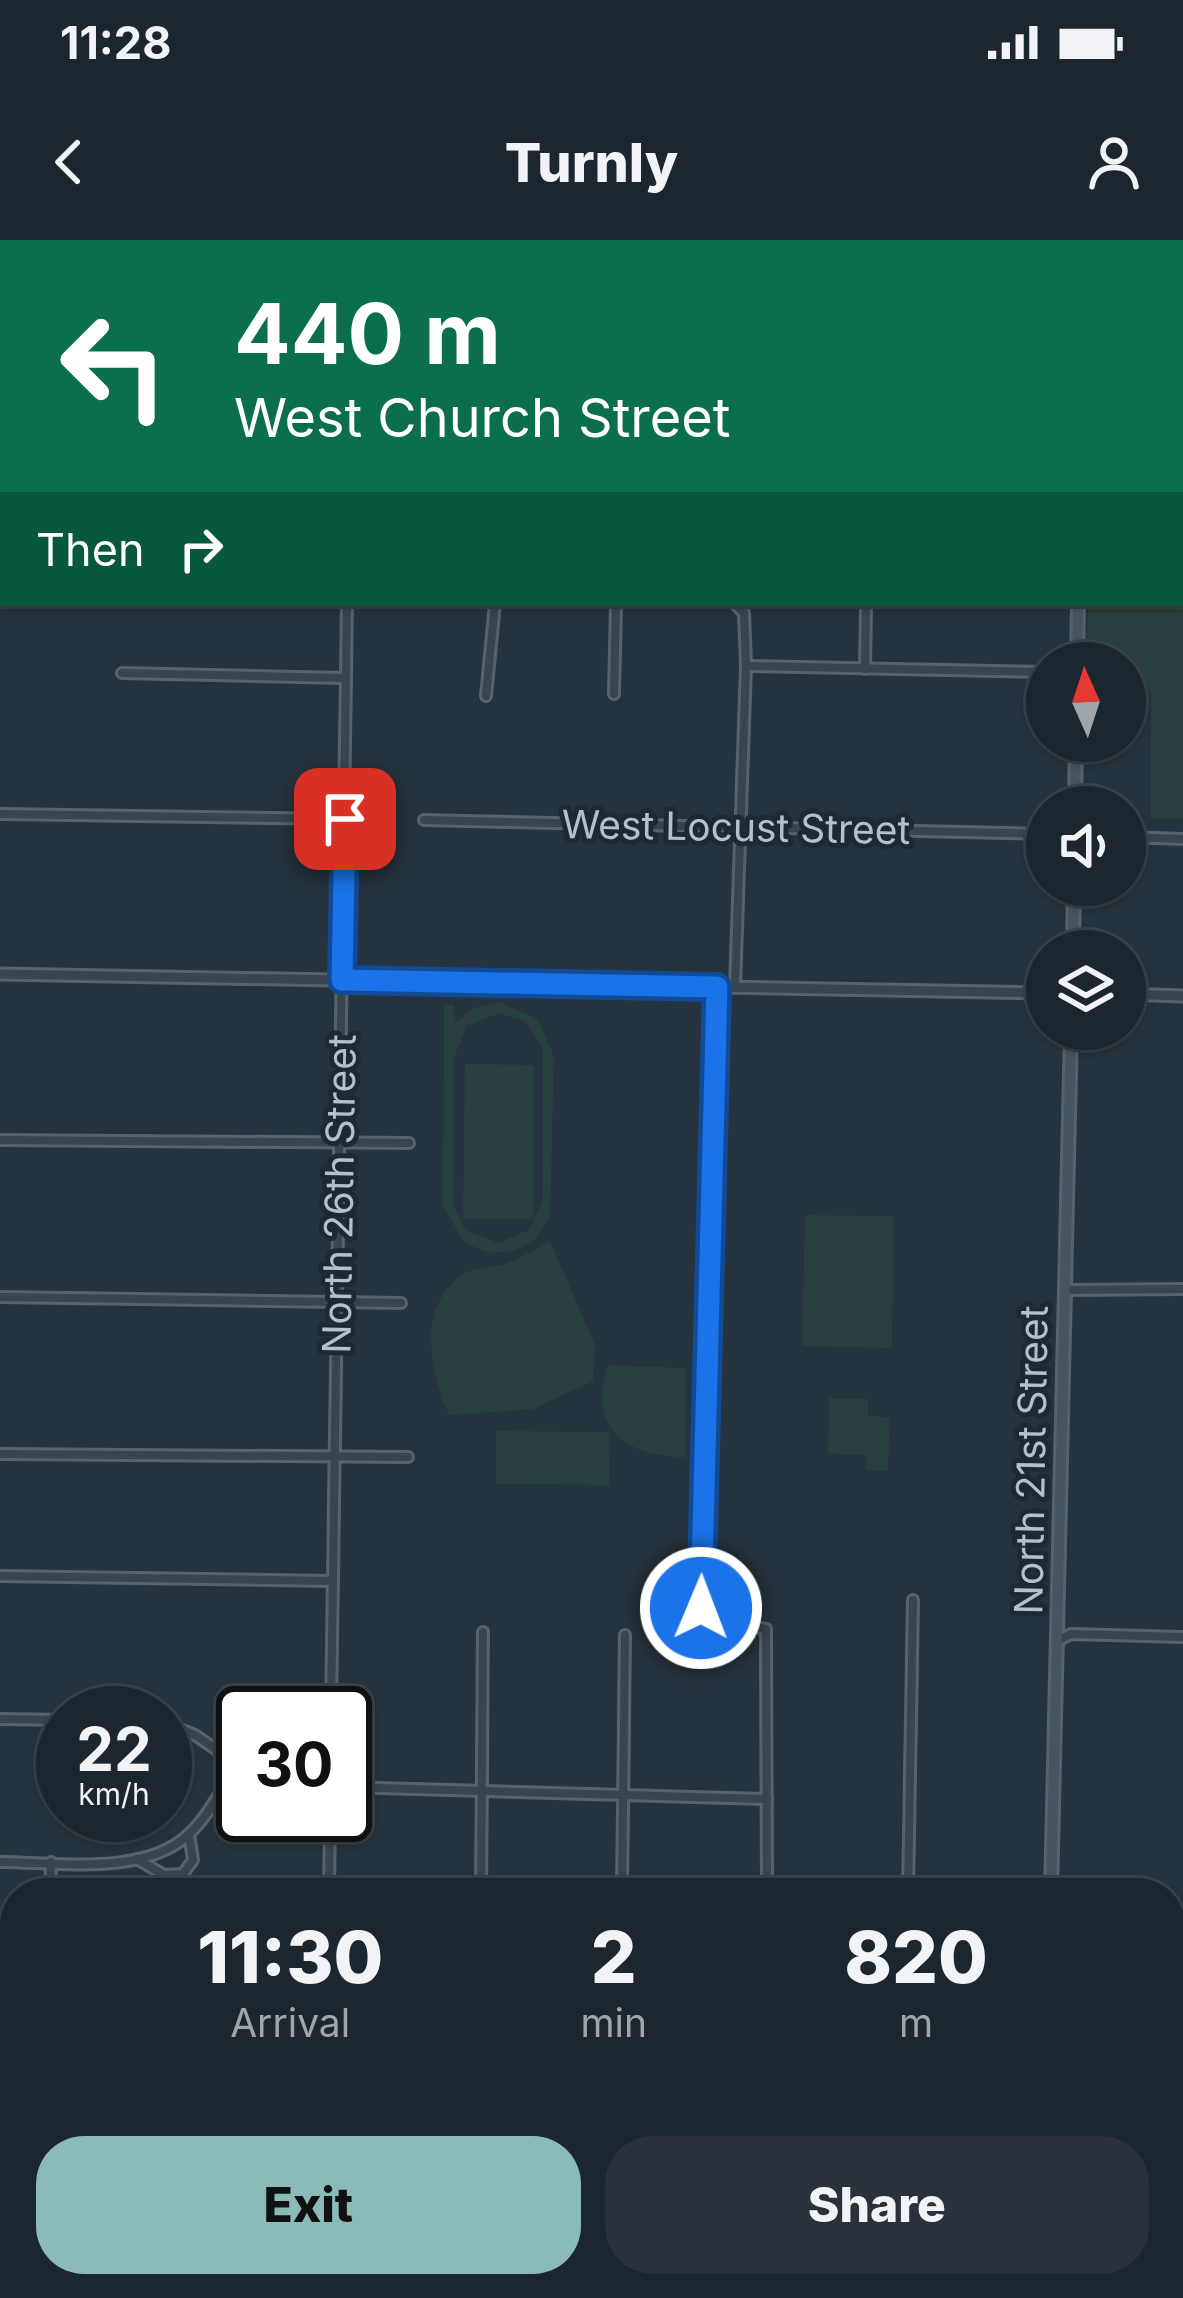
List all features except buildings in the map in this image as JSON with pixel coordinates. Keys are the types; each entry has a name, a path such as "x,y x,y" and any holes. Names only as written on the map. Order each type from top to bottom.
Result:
{"main road":[{"path":"1077,642 1078,606"},
{"name":"North 21st Street","path":"1051,1878 1071,1050"}],"street":[{"name":"North 26th Street","path":"331,1686 347,606"},
{"path":"487,696 494,606"},
{"path":"614,694 616,606"},
{"path":"736,987 746,666 744,613 737,606"},
{"path":"865,669 866,606"},
{"path":"746,666 1026,672"},
{"path":"122,674 345,678"},
{"path":"0,814 345,819"},
{"name":"West Locust Street","path":"424,820 1026,834"},
{"path":"1146,838 1183,839"},
{"path":"0,974 1026,993"},
{"path":"717,987 703,1617 760,1624 767,1636 767,1878"},
{"path":"1146,995 1183,996"},
{"path":"0,1140 409,1143"},
{"path":"1065,1290 1183,1289"},
{"path":"0,1297 401,1303"},
{"path":"0,1454 408,1457"},
{"path":"0,1576 333,1581"},
{"path":"908,1878 913,1600"},
{"path":"481,1878 483,1632"},
{"path":"1057,1641 1071,1634 1183,1637"},
{"path":"622,1878 625,1635"},
{"path":"0,1719 36,1720"},
{"path":"372,1787 767,1798"},
{"path":"192,1830 216,1799"},
{"path":"0,1862 136,1858 171,1842"},
{"path":"136,1858 164,1875 183,1874 193,1860 190,1842"},
{"path":"329,1878 330,1842"},
{"path":"50,1878 51,1862"}],"green space":[{"path":"1088,606 1183,606 1183,818 1151,818 1151,693 1146,691 1146,642 1087,642"},
{"path":"499,1002 538,1019 554,1057 550,1216 537,1238 515,1251 489,1253 465,1243 443,1207 444,1005 454,1005 455,1023 474,1008","holes":["499,1013 525,1021 543,1050 543,1199 529,1230 498,1243 466,1230 454,1206 454,1057 467,1026"]},
{"path":"465,1064 534,1065 533,1219 463,1219"},
{"path":"805,1215 894,1216 892,1348 802,1346"},
{"path":"550,1241 595,1345 593,1381 533,1409 449,1415 431,1341 438,1304 447,1288 467,1272 508,1263"},
{"path":"608,1365 686,1368 685,1457 645,1451 616,1434 603,1406"},
{"path":"829,1398 868,1399 868,1416 890,1417 888,1471 866,1470 866,1455 828,1454"},
{"path":"496,1431 610,1432 609,1485 496,1484"}],"route":[{"path":"345,819 342,980 717,987 701,1608"}]}
